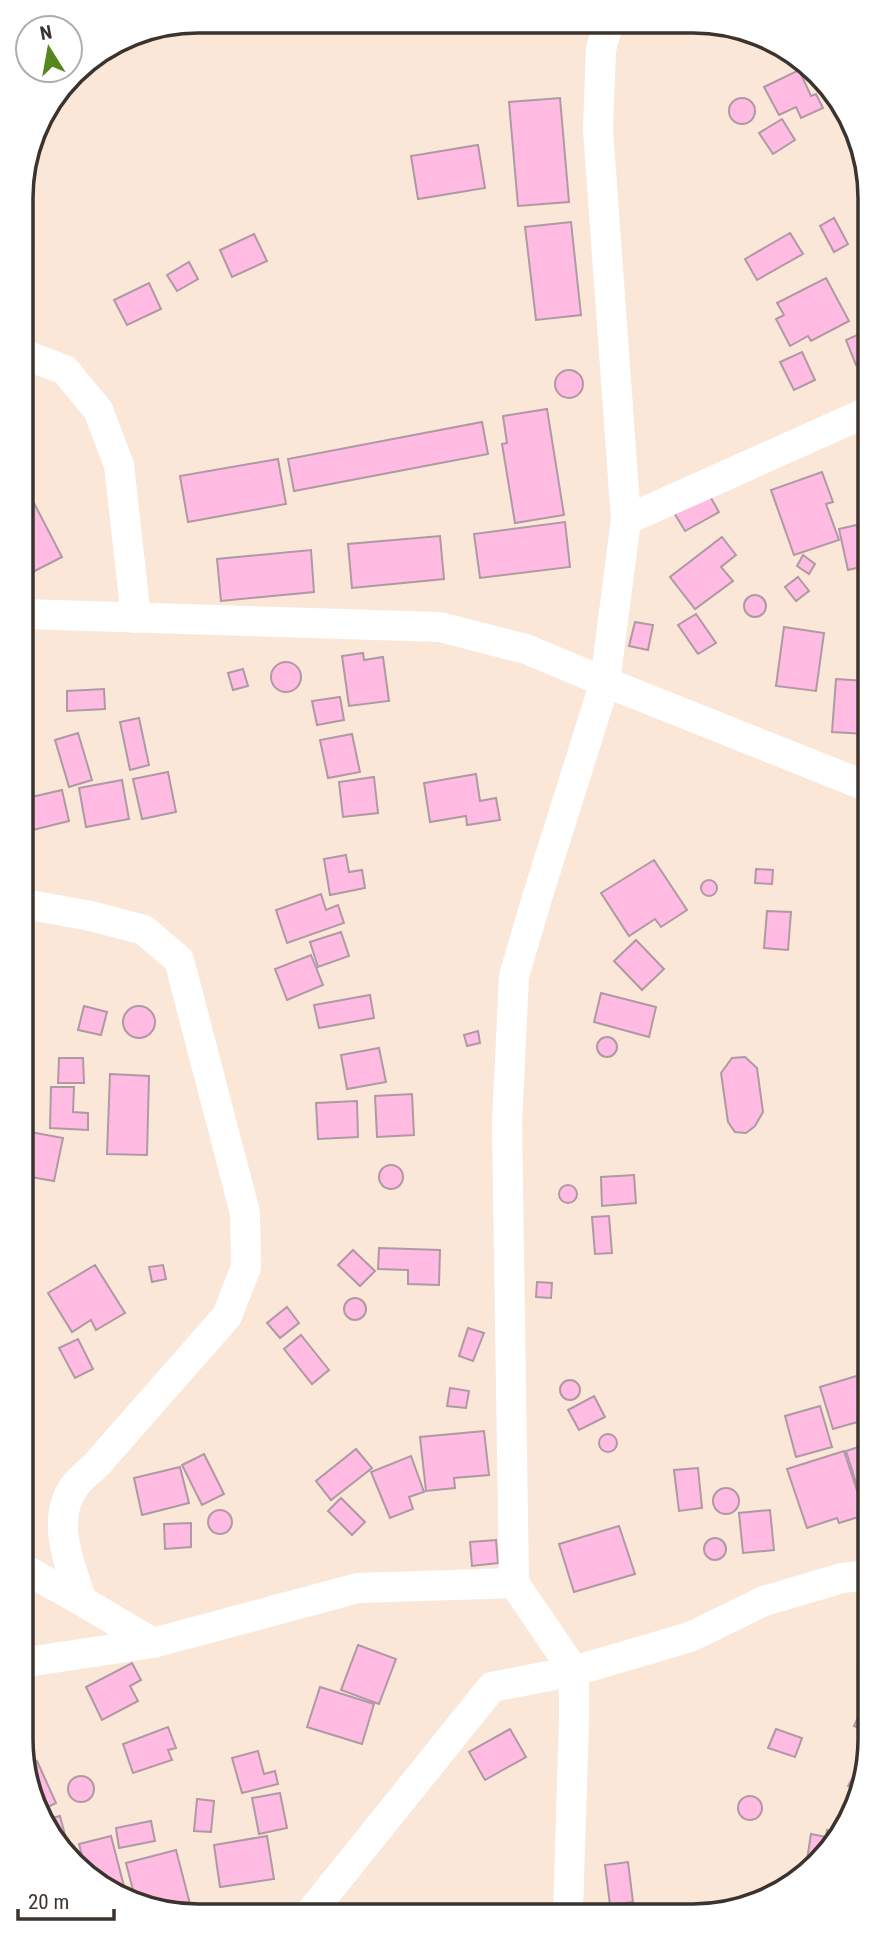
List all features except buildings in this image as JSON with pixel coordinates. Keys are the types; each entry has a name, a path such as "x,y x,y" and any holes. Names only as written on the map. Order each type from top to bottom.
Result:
{"street":[{"path":"568,1904 575,1721 574,1671 514,1583 507,1124 514,976 605,682 626,520 598,129 601,48 605,33"},
{"path":"34,358 65,370 98,410 119,466 136,618"},
{"path":"626,520 858,416"},
{"path":"34,614 440,627 526,649 858,783"},
{"path":"34,906 91,916 144,930 179,960 245,1213 246,1267 227,1316 97,1464 75,1485 63,1512 64,1548 82,1601"},
{"path":"33,1574 153,1643"},
{"path":"317,1904 492,1687 574,1671 690,1637 764,1601 842,1578 857,1577"},
{"path":"33,1661 153,1643 358,1588 514,1583"}]}
